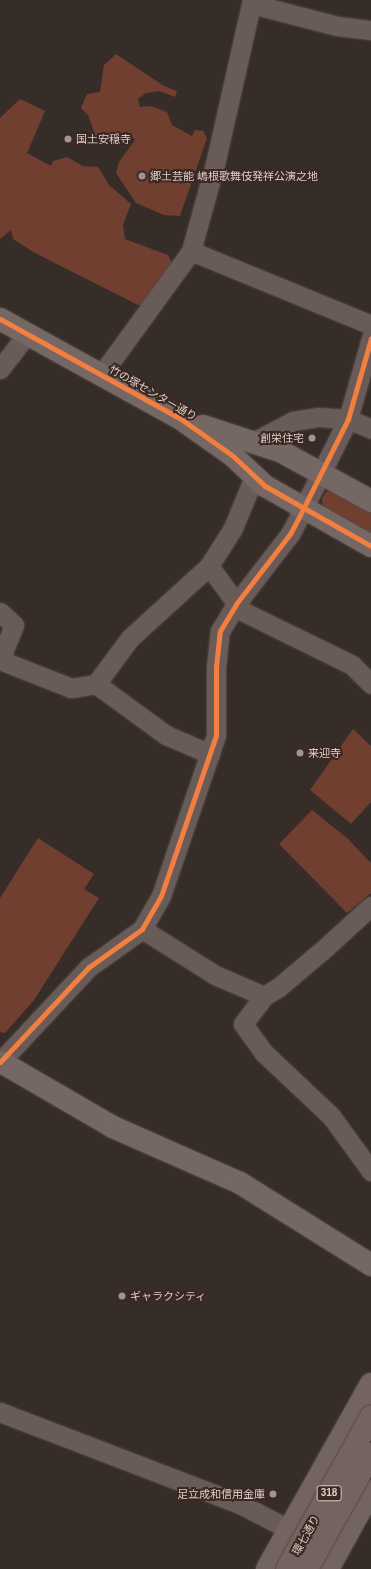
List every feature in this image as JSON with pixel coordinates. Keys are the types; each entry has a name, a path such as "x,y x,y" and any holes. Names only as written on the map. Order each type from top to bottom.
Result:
{"main road":[{"path":"267,1569 371,1384"},
{"name":"環七通り","path":"287,1569 371,1417"},
{"name":"環七通り","path":"307,1569 371,1454"},
{"path":"332,1562 371,1491"}],"street":[{"path":"101,374 191,251 215,164 252,2 337,26 371,30"},
{"path":"191,251 371,325"},
{"name":"竹の塚センター通り","path":"0,319 181,419 233,456 254,477 303,508 371,546"},
{"path":"0,369 27,334"},
{"path":"371,338 348,419 290,534 236,604 220,631 216,667 216,736 161,896 142,929 89,967 0,1062 113,1127 240,1183 371,1265"},
{"path":"253,442 293,421 319,417 348,419 371,429"},
{"name":"竹の塚センター通り","path":"181,419 282,452 371,501"},
{"path":"0,612 14,625 0,659 71,688 96,684 130,638 209,566 233,528 254,477"},
{"path":"209,566 242,611 352,665 371,684"},
{"path":"96,684 166,735 210,754"},
{"path":"371,906 279,987 264,996 243,1024 263,1052 331,1116 371,1171"},
{"path":"142,929 215,975 264,996"},
{"path":"0,1412 242,1505 289,1529 332,1562"}],"shaded area":[{"path":"116,54 164,86 177,91 175,97 159,91 146,93 138,99 140,107 151,106 167,112 172,125 192,136 195,130 203,131 207,138 180,216 164,215 136,203 116,173 119,162 135,140 128,133 113,142 105,142 95,135 88,115 81,108 87,94 100,92 104,65"},
{"path":"20,99 45,111 27,153 51,166 53,161 67,157 83,166 98,167 109,185 131,204 123,225 125,239 168,255 172,263 145,305 138,305 35,253 13,239 11,230 0,239 0,118"},
{"path":"340,489 371,506 371,537 323,509 322,498 326,492"},
{"path":"353,729 371,746 371,802 351,824 310,790"},
{"path":"312,810 347,838 371,863 371,893 347,913 279,844"},
{"path":"38,838 94,874 84,889 99,898 34,1000 5,1033 0,1032 0,898"}],"cycle path":[{"path":"0,319 181,419 233,456 265,486 371,546"},
{"path":"0,1062 89,967 142,929 161,896 216,735 216,667 220,631 236,604 290,534 299,517 348,419 371,338"}],"place":[{"name":"国土安穏寺","path":"68,139"},
{"name":"郷土芸能 嶋根歌舞伎発祥公演之地","path":"142,176"},
{"name":"創栄住宅","path":"312,438"},
{"name":"来迎寺","path":"300,753"},
{"name":"ギャラクシティ","path":"122,1296"},
{"name":"足立成和信用金庫","path":"273,1494"}]}
